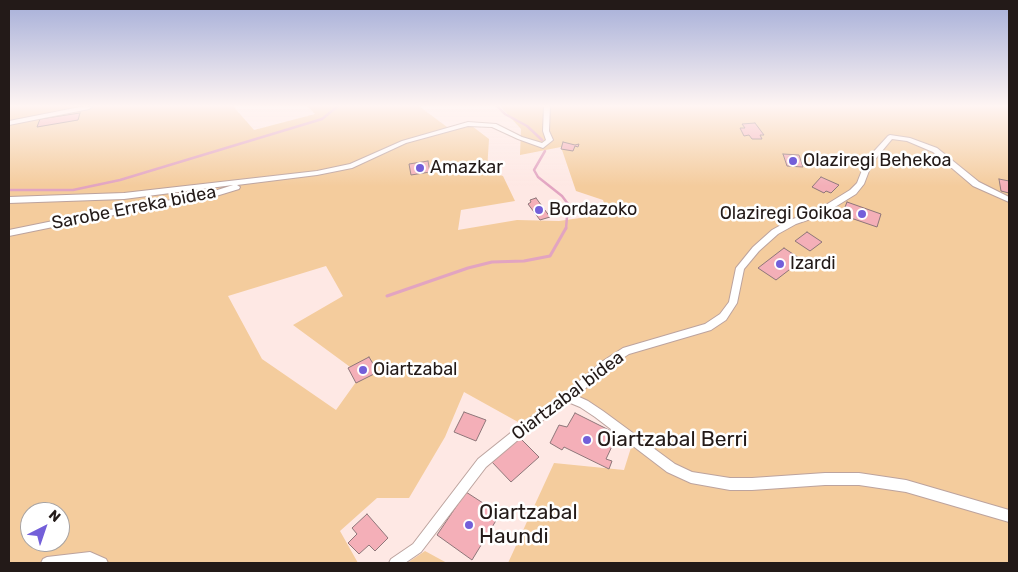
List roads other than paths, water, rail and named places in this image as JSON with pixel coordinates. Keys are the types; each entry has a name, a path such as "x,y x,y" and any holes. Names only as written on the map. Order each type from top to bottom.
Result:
{"street":[{"path":"9,200 124,196 316,173 352,166 404,142 437,133"},
{"path":"509,133 543,146 550,140 547,133"},
{"name":"Oiartzabal bidea","path":"395,563 417,548 482,463 606,364 626,351 708,327 723,317 733,303 740,268 756,249 775,232 793,222 819,213 853,192 860,184 869,162 890,137 908,139 935,150 976,184 1009,200"},
{"name":"Sarobe Erreka bidea","path":"9,233 203,197 259,180"},
{"path":"567,397 579,401 599,414 671,468 699,479 730,484 858,479 906,486 1009,516"},
{"path":"47,563 90,558 102,563"}],"waterway":[{"path":"9,190 73,190 120,180 277,133"},
{"path":"534,133 542,140"},
{"path":"545,151 534,170 538,177 562,196 568,204 566,229"},
{"path":"387,296 468,268 492,262 524,261 550,256 566,228"}],"place":[{"name":"Olaziregi Behekoa","path":"793,161"},
{"name":"Amazkar","path":"420,168"},
{"name":"Bordazoko","path":"539,210"},
{"name":"Olaziregi Goikoa","path":"862,214"},
{"name":"Izardi","path":"780,264"},
{"name":"Oiartzabal","path":"363,370"},
{"name":"Oiartzabal Berri","path":"587,440"},
{"name":"Oiartzabal Haundi","path":"469,525"}]}
